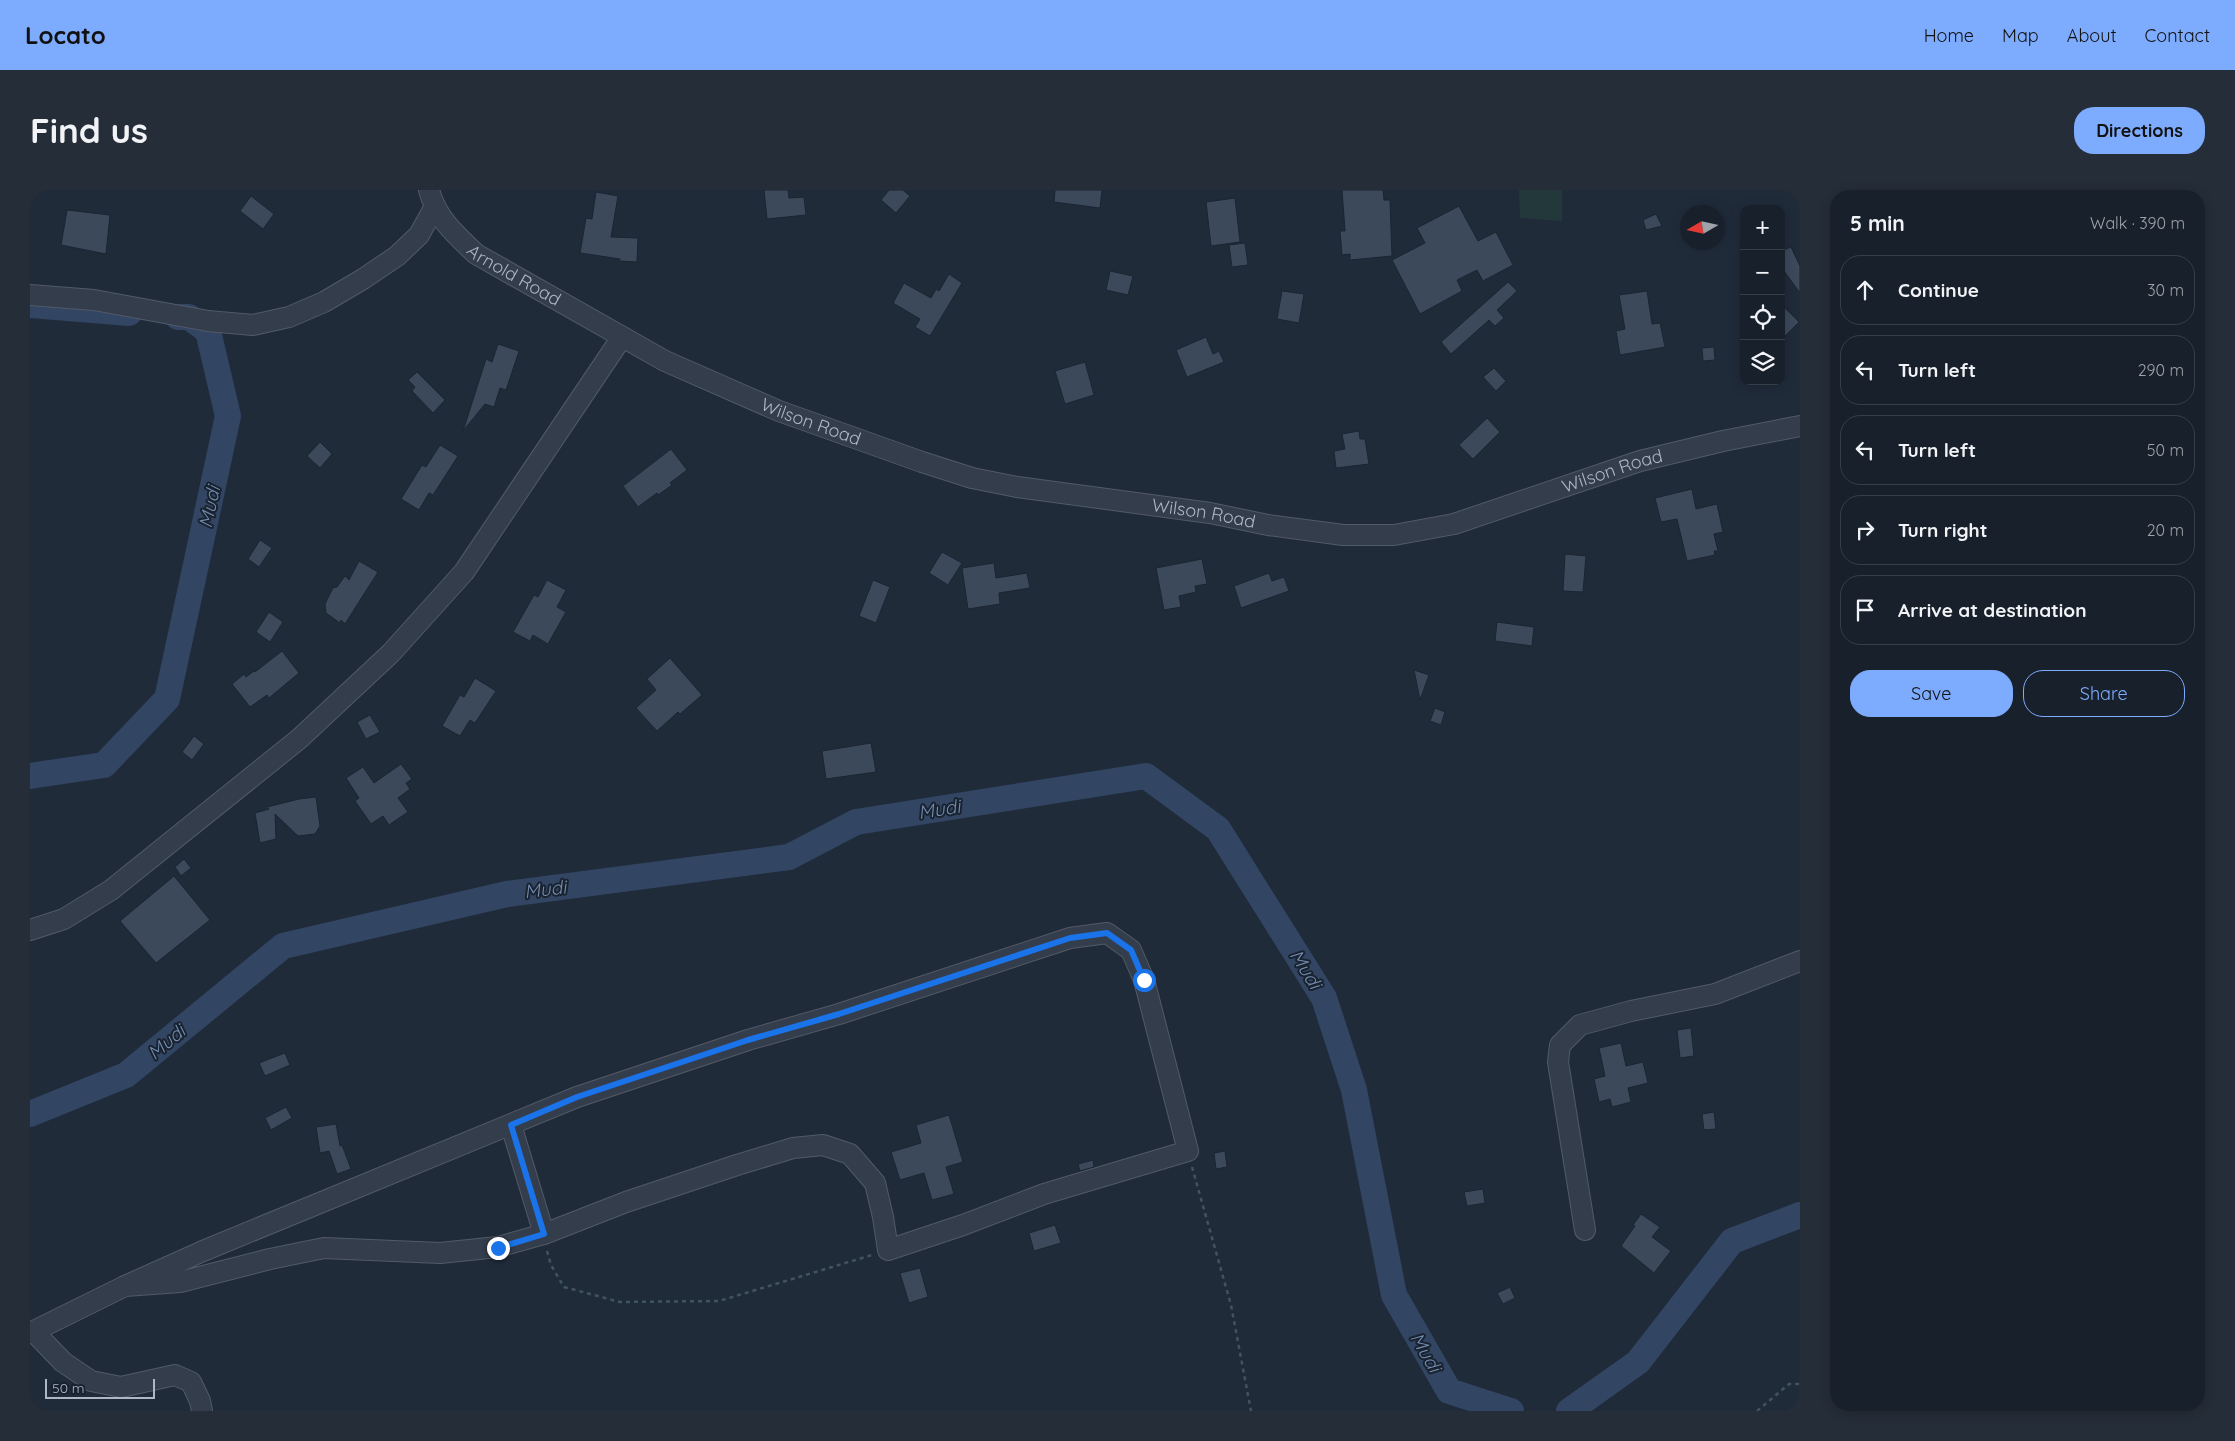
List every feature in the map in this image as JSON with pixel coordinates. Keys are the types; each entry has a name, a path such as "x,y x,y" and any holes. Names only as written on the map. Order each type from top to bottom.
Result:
{"street":[{"path":"30,294 94,300 208,321 253,325 289,317 324,302 397,256 419,235 431,199"},
{"name":"Arnold Road","path":"431,199 476,254 622,337"},
{"path":"30,930 64,919 111,890 299,739 391,653 464,572 622,337"},
{"name":"Wilson Road","path":"622,337 665,361 780,410 972,478 1017,487 1210,513 1268,525 1343,534 1394,535 1454,524 1640,461 1723,441 1800,426"},
{"path":"125,1286 180,1282 270,1259 324,1248 440,1253 498,1248 544,1234 626,1202 737,1164 793,1148 823,1145 850,1154 875,1183 888,1250 963,1225 1044,1194 1188,1151 1144,980 1131,950 1107,933 1070,938 839,1014 748,1040 577,1097 203,1251 125,1286 32,1333 63,1362 91,1381 121,1387 175,1375 191,1382 200,1400 202,1411"},
{"path":"1585,1230 1558,1062 1560,1045 1580,1025 1632,1011 1715,994 1800,961"},
{"path":"511,1125 544,1234"}],"path":[{"path":"1188,1151 1231,1305 1251,1411"},
{"path":"544,1234 550,1265 564,1287 620,1302 719,1302 888,1250"},
{"path":"1757,1411 1789,1384 1800,1384"}],"green space":[{"path":"1519,190 1562,190 1562,221 1520,218"}],"building":[{"path":"764,190 788,190 789,198 804,197 806,215 767,219"},
{"path":"889,190 903,190 910,196 896,213 881,200"},
{"path":"1055,190 1102,190 1100,208 1054,202"},
{"path":"1342,190 1383,190 1384,200 1390,200 1392,256 1350,260 1350,254 1342,255 1340,231 1345,231"},
{"path":"596,192 618,196 611,237 638,238 637,262 619,261 620,259 580,253 586,218 592,219"},
{"path":"251,196 274,214 263,229 240,211"},
{"path":"1235,198 1240,242 1211,246 1206,202"},
{"path":"1459,206 1478,241 1496,232 1513,265 1483,281 1477,270 1457,280 1462,291 1420,314 1392,260 1425,243 1417,228"},
{"path":"67,210 110,215 106,254 61,245"},
{"path":"1656,214 1662,226 1646,230 1643,220"},
{"path":"1245,243 1248,265 1232,267 1229,245"},
{"path":"1791,247 1800,266 1800,293 1785,272 1785,249"},
{"path":"1110,271 1133,276 1128,295 1106,290"},
{"path":"949,274 962,283 930,336 915,327 920,319 893,303 904,283 931,298 936,289 939,291"},
{"path":"1508,282 1517,291 1497,310 1504,318 1495,326 1489,320 1451,354 1441,342"},
{"path":"1282,291 1304,294 1299,323 1277,319"},
{"path":"1647,291 1652,324 1660,323 1665,347 1620,355 1616,331 1625,329 1619,295"},
{"path":"1785,308 1799,322 1785,336"},
{"path":"1206,337 1213,354 1219,351 1224,362 1187,377 1176,350"},
{"path":"498,344 519,351 506,390 500,388 494,407 485,404 463,431 486,359 492,362"},
{"path":"1714,347 1715,360 1703,361 1702,348"},
{"path":"1085,362 1094,395 1065,404 1055,371"},
{"path":"1494,368 1506,381 1496,391 1483,377"},
{"path":"417,372 445,400 433,413 412,391 415,387 408,380"},
{"path":"1487,418 1500,432 1473,459 1459,445"},
{"path":"1359,431 1360,439 1365,439 1369,464 1336,468 1334,451 1345,449 1342,434"},
{"path":"320,442 332,454 320,468 307,456"},
{"path":"440,445 458,456 433,495 429,493 419,510 401,499 422,465 426,467"},
{"path":"671,449 687,470 670,483 672,485 638,507 623,486"},
{"path":"1692,489 1696,509 1717,504 1723,532 1714,534 1718,551 1714,551 1715,555 1687,561 1677,519 1661,522 1655,498"},
{"path":"260,540 272,548 259,567 248,559"},
{"path":"942,552 962,563 948,585 929,573"},
{"path":"1565,554 1586,556 1583,592 1563,591"},
{"path":"1202,559 1207,584 1195,586 1196,592 1179,596 1181,607 1164,610 1156,568"},
{"path":"359,561 378,572 345,624 341,620 340,623 326,613 325,604 333,588 337,587 345,576 349,580"},
{"path":"994,563 996,578 1027,573 1030,588 999,593 1000,604 968,609 962,568"},
{"path":"1269,573 1272,581 1284,577 1289,591 1241,608 1234,586"},
{"path":"547,580 566,590 557,607 566,612 548,644 533,635 530,641 513,632 534,595 538,597"},
{"path":"873,580 890,587 876,623 859,616"},
{"path":"269,612 283,622 270,642 256,632"},
{"path":"1497,622 1534,627 1532,646 1495,641"},
{"path":"282,651 299,673 269,698 267,695 250,707 232,684 244,674 246,677 255,672"},
{"path":"670,658 702,695 680,714 678,712 657,731 636,708 656,690 647,679"},
{"path":"1414,670 1429,675 1420,700"},
{"path":"475,678 496,691 475,723 470,720 460,736 442,726 460,695 464,697"},
{"path":"1435,708 1445,712 1441,725 1430,721"},
{"path":"370,715 380,732 366,739 357,722"},
{"path":"194,736 204,744 192,760 182,752"},
{"path":"871,743 876,772 826,779 822,751"},
{"path":"401,764 412,779 406,783 410,789 398,798 408,812 389,825 383,816 371,824 355,801 359,798 346,778 363,767 374,783"},
{"path":"316,797 320,826 315,834 298,836 275,814 276,839 260,843 255,813 269,809 267,807"},
{"path":"184,859 191,868 181,876 175,867"},
{"path":"174,876 210,920 156,963 120,921"},
{"path":"1691,1028 1694,1056 1680,1058 1677,1030"},
{"path":"1621,1043 1626,1066 1643,1062 1648,1083 1628,1088 1631,1102 1612,1107 1610,1099 1599,1102 1594,1079 1605,1076 1599,1048"},
{"path":"285,1053 290,1065 265,1076 259,1063"},
{"path":"286,1107 292,1118 271,1130 265,1118"},
{"path":"1714,1112 1716,1129 1704,1130 1702,1114"},
{"path":"949,1115 963,1162 946,1167 954,1194 932,1200 924,1173 900,1180 891,1152 921,1143 916,1125"},
{"path":"336,1124 340,1146 342,1145 351,1169 337,1174 329,1151 320,1153 316,1127"},
{"path":"1225,1151 1227,1167 1216,1169 1214,1153"},
{"path":"1093,1160 1094,1167 1080,1171 1078,1164"},
{"path":"1483,1189 1485,1203 1467,1206 1464,1192"},
{"path":"1641,1214 1660,1227 1652,1237 1671,1251 1654,1273 1621,1246"},
{"path":"1055,1225 1061,1243 1034,1251 1029,1233"},
{"path":"920,1268 928,1297 909,1303 900,1273"},
{"path":"1510,1287 1515,1298 1503,1304 1497,1293"}],"waterway":[{"name":"Mudi","path":"30,305 129,313"},
{"name":"Mudi","path":"30,776 104,765 167,699 228,416 208,331 189,317 178,317"},
{"name":"Mudi","path":"30,1114 126,1075 283,946 507,894 789,857 856,822 1146,776 1218,829 1324,998 1354,1090 1394,1295 1449,1391 1511,1411"},
{"name":"Mudi","path":"1569,1411 1638,1362 1732,1241 1800,1215"}],"route":[{"path":"498,1248 544,1234 511,1125 577,1097 748,1040 839,1014 1070,938 1107,933 1131,950 1144,980"}]}
